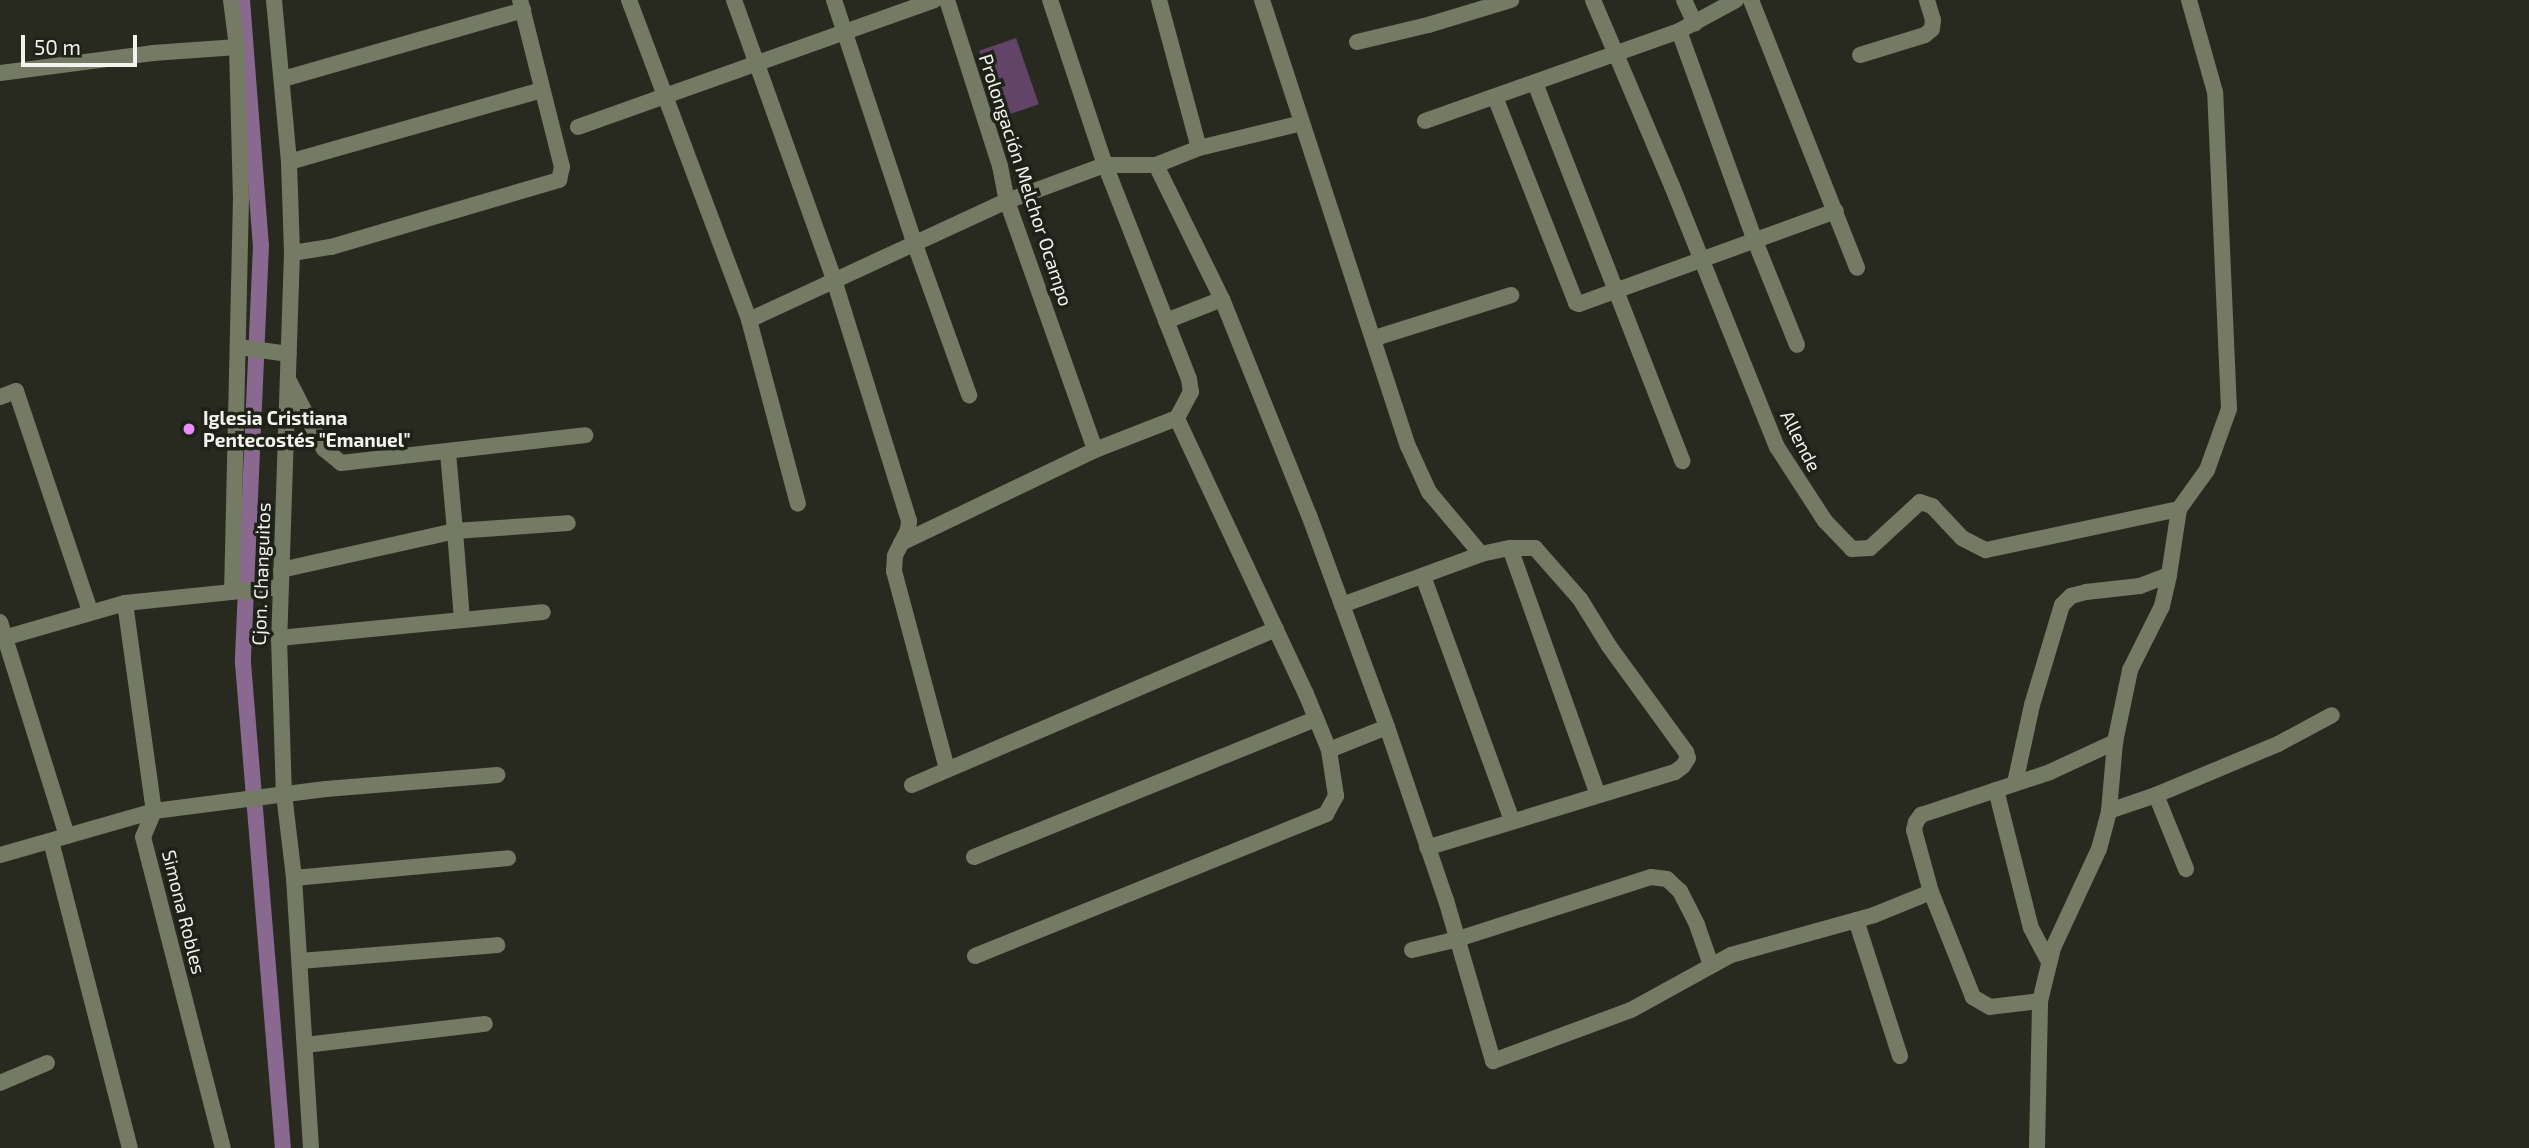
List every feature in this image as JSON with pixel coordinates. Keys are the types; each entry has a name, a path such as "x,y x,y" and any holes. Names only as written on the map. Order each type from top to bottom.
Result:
{"street":[{"name":"Cjon. Changuitos","path":"232,0 237,47 242,198 235,590"},
{"name":"Cjon. Changuitos","path":"274,0 289,162 292,253 289,380 277,581 279,638 276,795 294,878 311,1148"},
{"path":"629,0 663,97 749,320 798,504"},
{"path":"734,0 834,280 909,521 895,556 894,571 947,769"},
{"path":"834,0 914,243 969,396"},
{"path":"578,127 936,0 993,169 1007,201"},
{"name":"Prolongación Melchor Ocampo","path":"947,0 1000,166 1007,201 1095,450"},
{"path":"901,543 1095,450 1177,418 1191,392 1189,379 1105,165 1049,0"},
{"path":"1159,0 1199,148"},
{"path":"1262,0 1375,338 1408,446 1429,492 1481,554"},
{"path":"1357,42 1428,25 1511,0"},
{"name":"Allende","path":"1593,0 1777,447 1825,521 1852,549 1870,548 1920,502 1932,506 1962,538 1986,550 2179,509"},
{"path":"1685,0 1695,24"},
{"path":"1425,121 1679,31 1736,0"},
{"path":"1751,0 1857,268"},
{"path":"1860,55 1925,35 1932,29 1933,20 1927,0"},
{"path":"2037,1148 2040,1001 2049,962 2099,849 2109,811 2115,742 2130,670 2162,606 2179,509 2207,470 2229,409 2215,92 2189,0"},
{"path":"283,79 522,5 562,167 559,180 331,247 292,253"},
{"path":"1679,31 1755,242 1797,345"},
{"path":"0,73 153,53 237,47"},
{"path":"1535,83 1682,461"},
{"path":"289,162 542,90"},
{"path":"1495,97 1576,303 1755,242 1836,211"},
{"path":"749,320 1007,201 1105,165 1156,165 1199,148 1302,123"},
{"path":"1156,165 1222,299 1342,605 1387,727 1458,939 1493,1061 1631,1010 1680,986 1711,965 1752,948 1896,908 1931,892"},
{"path":"1375,338 1511,295"},
{"path":"1166,321 1222,299"},
{"path":"239,347 289,354"},
{"path":"289,380 324,449 341,463 585,435"},
{"path":"0,397 16,391 90,611"},
{"path":"975,956 1326,814 1336,796 1329,750 1316,719 1177,418"},
{"path":"448,452 462,620"},
{"path":"67,836 2,633 125,603 235,590 277,581 455,531 568,523"},
{"path":"1342,605 1481,554 1510,548 1535,548 1546,556 1580,599 1609,646 1686,752 1688,758 1675,772 1427,848"},
{"path":"1510,548 1598,795"},
{"path":"2015,783 2032,705 2062,605 2071,596 2140,586 2169,575"},
{"path":"1423,576 1512,821"},
{"name":"Simona Robles","path":"125,603 154,811 143,837 222,1148"},
{"path":"279,638 543,612"},
{"path":"912,785 1276,629"},
{"path":"2109,811 2156,795 2278,744 2332,715"},
{"path":"974,857 1316,719"},
{"path":"1329,750 1387,727"},
{"path":"2040,1001 1990,1007 1973,997 1931,892 1914,830 1916,822 1922,815 2082,759 2115,742"},
{"path":"0,855 154,811 276,795 496,775"},
{"path":"1996,790 2031,928 2049,962"},
{"path":"2156,795 2186,869"},
{"path":"51,841 130,1148"},
{"path":"294,878 508,858"},
{"path":"1412,950 1458,939 1651,877 1667,879 1680,891 1697,925 1711,965"},
{"path":"1856,920 1900,1056"},
{"path":"300,961 497,945"},
{"path":"305,1045 485,1024"},
{"path":"0,1083 47,1063"}],"shaded area":[{"path":"1016,38 1039,104 1002,117 979,51"}],"waterway":[{"path":"242,0 261,245 243,663 283,1148"}],"place":[{"name":"Iglesia Cristiana Pentecostés \"Emanuel\"","path":"189,429"}]}
